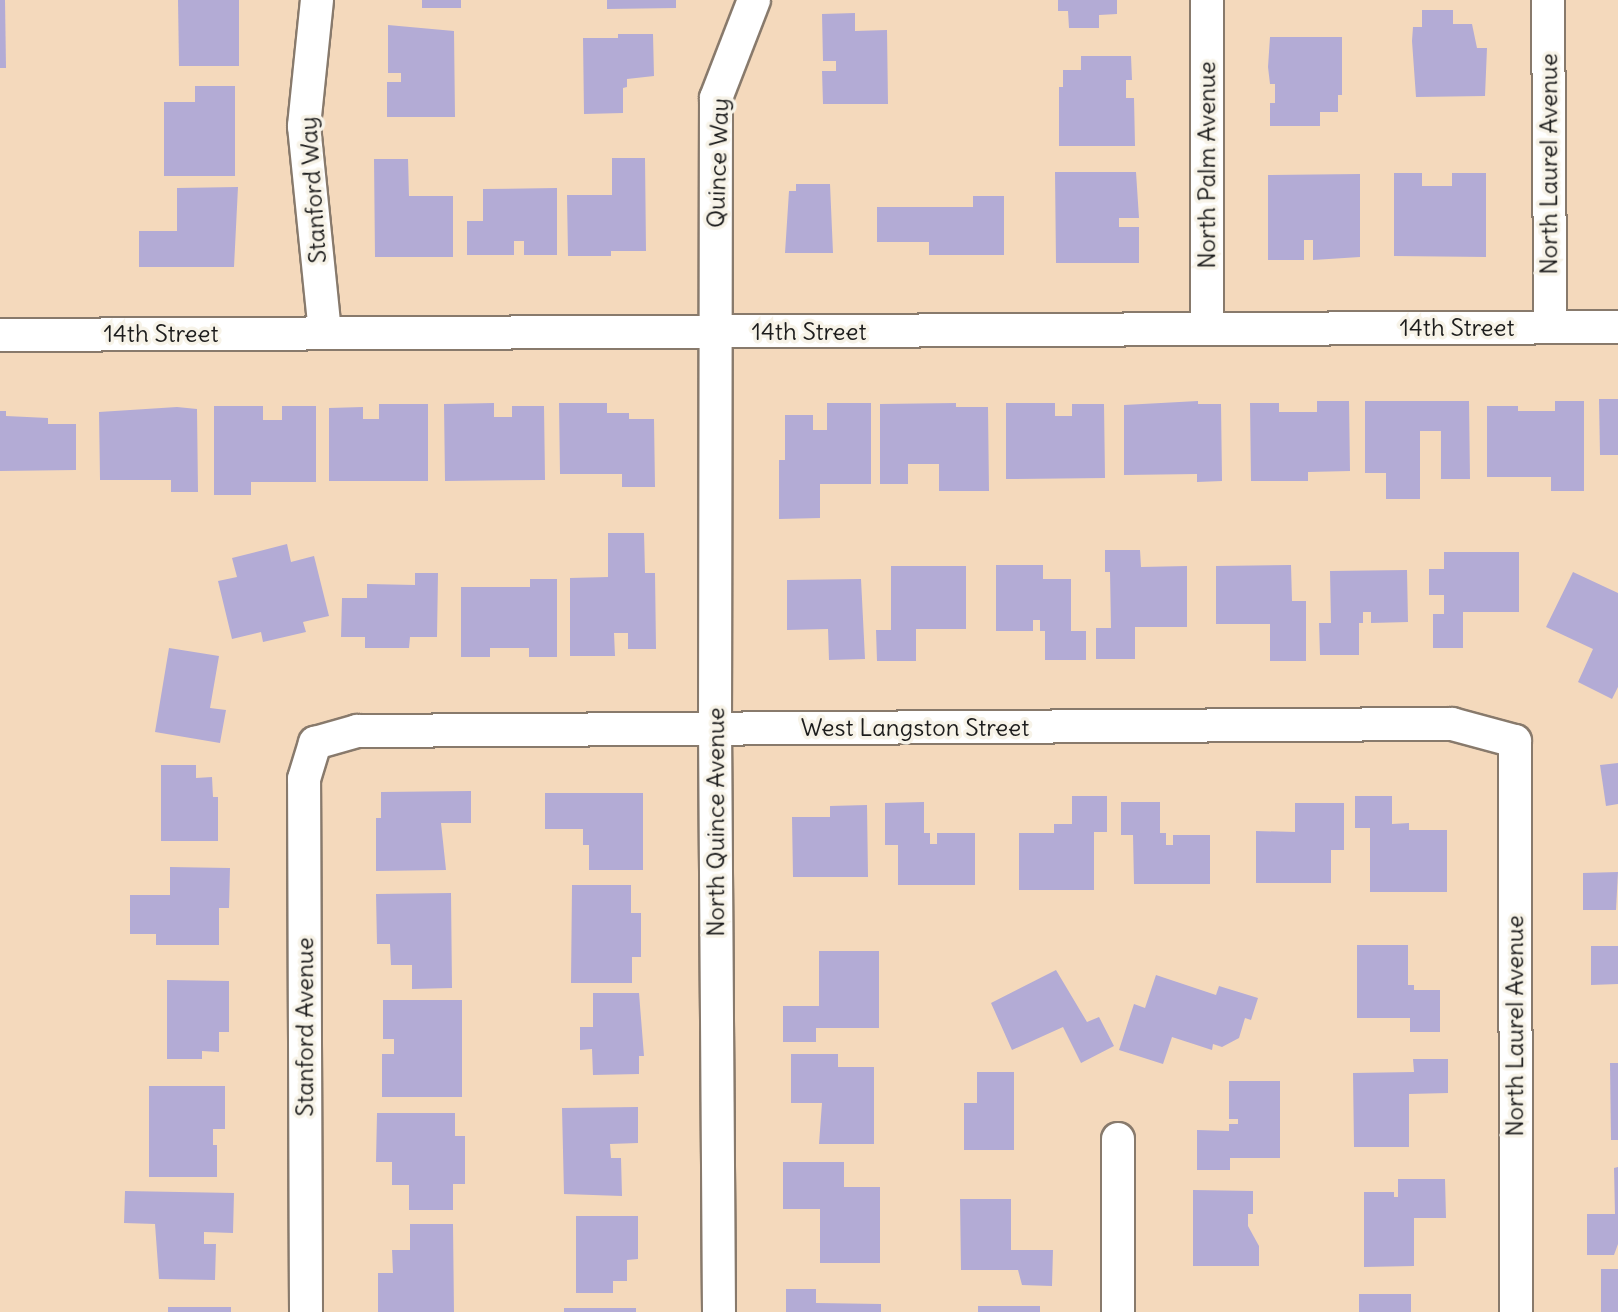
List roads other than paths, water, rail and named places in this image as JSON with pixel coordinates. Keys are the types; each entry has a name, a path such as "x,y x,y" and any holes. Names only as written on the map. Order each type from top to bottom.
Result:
{"street":[{"name":"Stanford Way","path":"317,0 304,126 325,333"},
{"name":"Quince Way","path":"714,333 716,98 754,0"},
{"name":"North Palm Avenue","path":"1207,0 1207,329"},
{"name":"North Laurel Avenue","path":"1548,0 1550,327"},
{"name":"14th Street","path":"0,335 1618,327"},
{"name":"North Quince Avenue","path":"714,333 719,1312"},
{"name":"West Langston Street","path":"315,743 357,731 1452,724 1515,741"},
{"name":"North Laurel Avenue","path":"1515,741 1516,1312"},
{"name":"Stanford Avenue","path":"306,1312 304,779 315,743"},
{"path":"1118,1139 1118,1312"}]}
